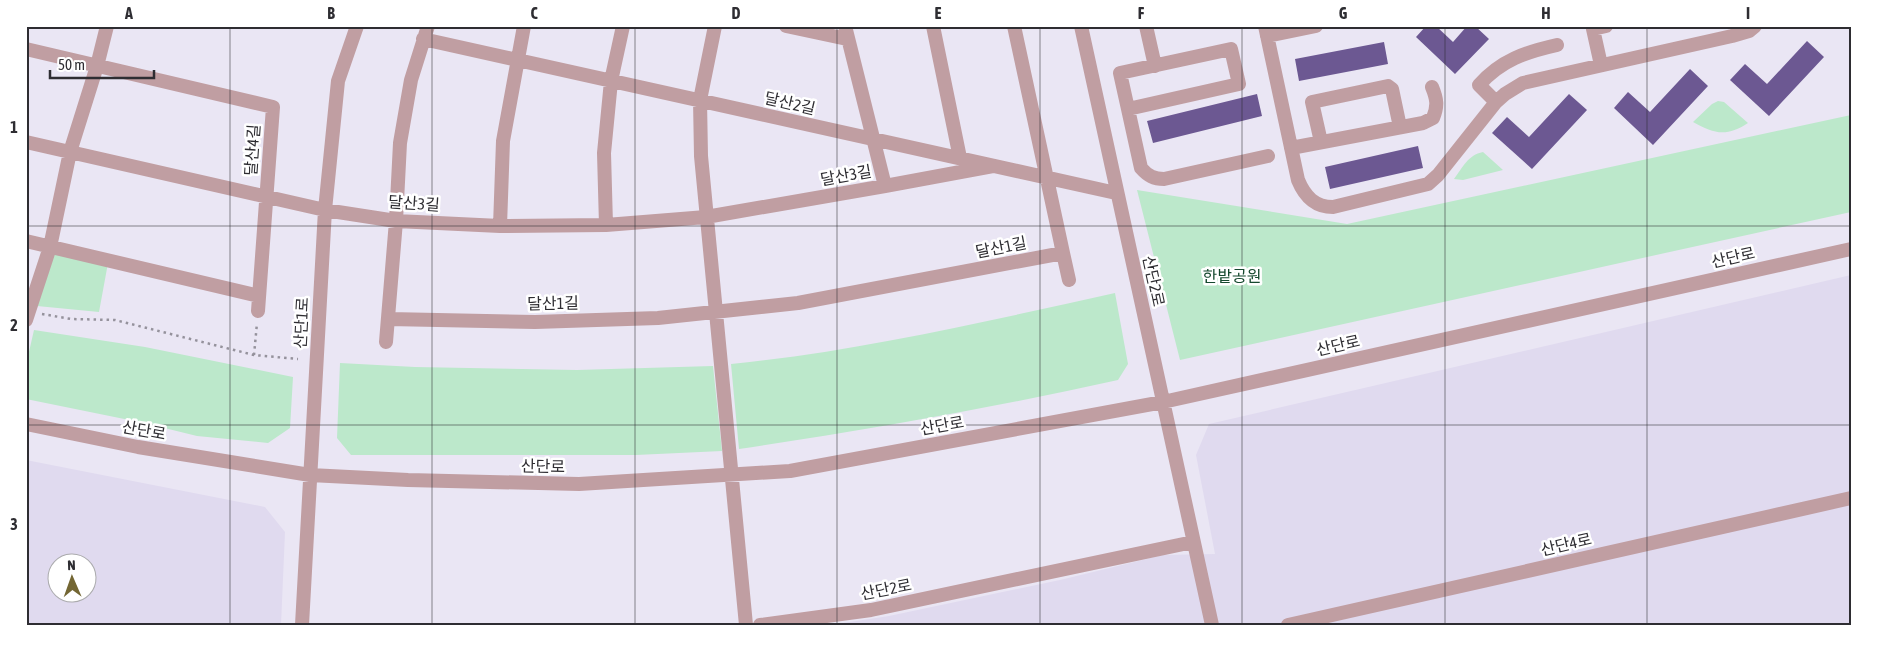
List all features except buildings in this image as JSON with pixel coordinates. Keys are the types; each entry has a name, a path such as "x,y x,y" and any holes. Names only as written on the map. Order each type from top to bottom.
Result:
{"street":[{"path":"27,316 50,247 70,152 97,66 106,26"},
{"name":"산단1로","path":"302,625 325,210 338,81 357,26"},
{"path":"500,226 502,141 524,26"},
{"path":"606,225 604,153 611,81 623,26"},
{"path":"715,26 700,100 701,156 746,625"},
{"path":"786,26 846,32 885,186"},
{"path":"1014,26 1069,280"},
{"name":"산단2로","path":"1081,26 1212,625"},
{"path":"1146,26 1154,66"},
{"path":"1316,26 1266,31 1298,180 1306,196 1323,207 1333,207 1428,184 1438,175 1496,102 1515,87 1529,81 1601,65 1723,32 1749,31 1755,26"},
{"path":"1601,65 1594,29 1606,26"},
{"path":"934,29 960,158"},
{"path":"386,342 396,221 400,142 410,80 425,33"},
{"name":"달산2길","path":"425,33 517,60 1116,193"},
{"path":"1496,102 1479,85 1487,75 1508,60 1558,45"},
{"path":"1128,109 1239,84 1231,48 1120,73 1141,168 1146,174 1156,179 1164,179 1268,156"},
{"name":"달산4길","path":"26,49 273,107 258,311"},
{"path":"1321,142 1312,102 1388,86 1392,89 1400,128"},
{"path":"1291,148 1423,123 1433,118 1436,109 1437,98 1432,87"},
{"name":"달산4길","path":"26,142 266,197"},
{"name":"달산3길","path":"266,197 325,210 396,221 500,226 606,225 706,217 993,166"},
{"name":"달산1길","path":"389,319 535,322 658,318 817,300 1063,253 1060,238"},
{"path":"26,241 259,296"},
{"name":"산단로","path":"26,424 138,447 310,475 408,480 579,484 790,471 1162,402 1851,249"},
{"name":"산단4로","path":"1288,625 1851,498"},
{"name":"산단2로","path":"760,625 871,610 1193,542"}],"path":[{"path":"254,355 258,311"},
{"path":"27,316 115,320 254,355 298,359"}],"shaded area":[{"path":"1851,275 1851,625 830,625 889,616 1060,580 1163,555 1215,554 1196,455 1209,424"},
{"path":"26,460 265,507 285,532 281,625 26,625"}],"green space":[{"path":"1718,101 1724,102 1748,123 1734,130 1720,132 1693,122 1712,104"},
{"name":"한밭공원","path":"1851,115 1851,212 1180,360 1137,190 1347,224"},
{"path":"1483,152 1503,170 1463,180 1454,179 1473,156"},
{"path":"55,249 108,263 99,312 37,306"},
{"path":"1115,293 1128,364 1118,380 929,418 739,449 731,364 876,343"},
{"path":"34,330 145,347 293,377 290,428 268,443 197,436 26,399 26,365"},
{"path":"340,363 415,367 577,370 713,366 722,451 636,455 351,455 337,438"}]}
